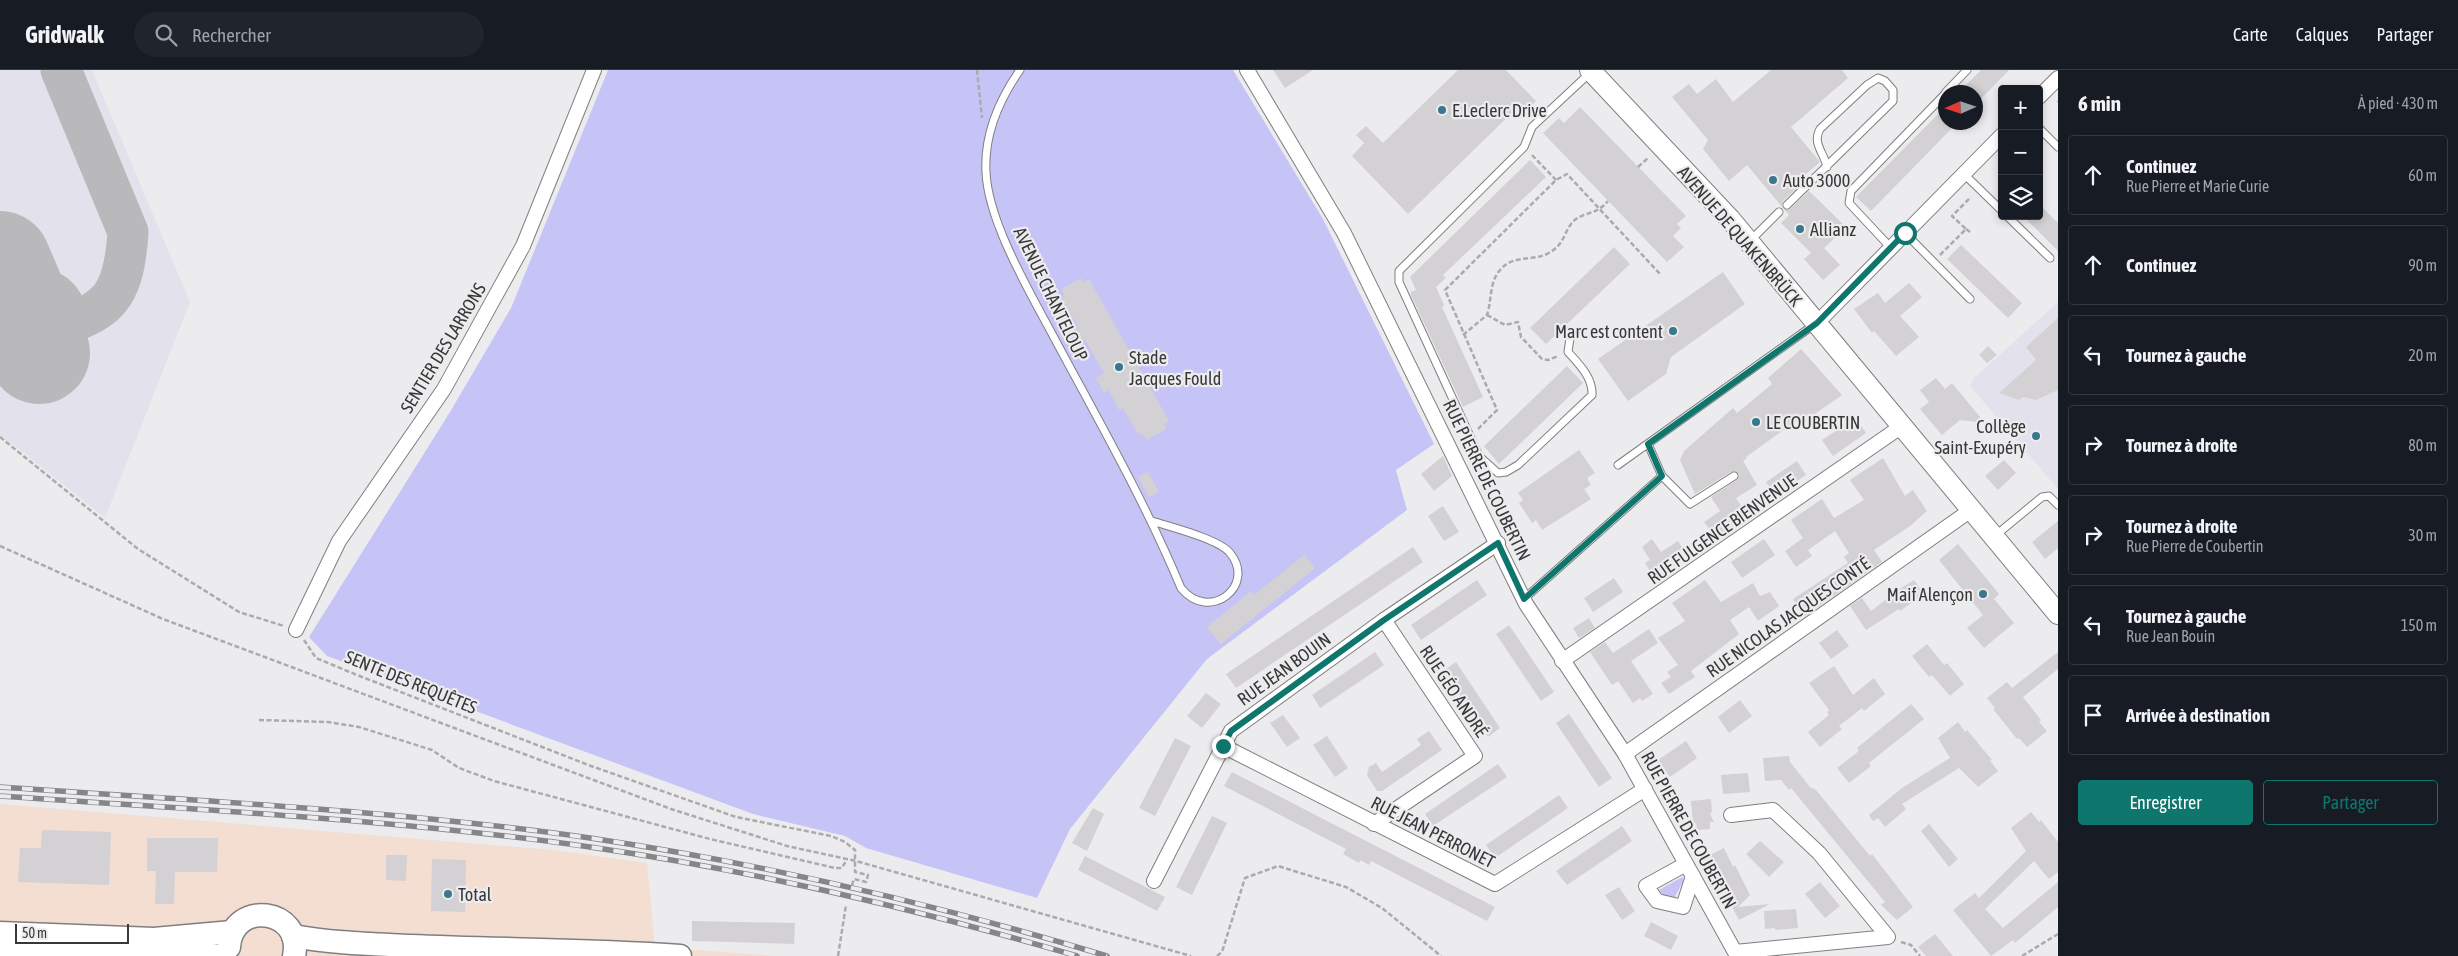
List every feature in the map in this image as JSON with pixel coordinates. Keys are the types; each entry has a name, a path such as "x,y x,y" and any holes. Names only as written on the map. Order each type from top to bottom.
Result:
{"main road":[{"name":"AVENUE DE QUAKENBRÜCK","path":"1590,71 1749,242 2058,614"},
{"path":"230,956 229,941 232,932 248,917 264,915 280,920 288,927 293,946 328,942 635,952 680,956"},
{"path":"0,933 154,939 232,932"},
{"path":"0,951 45,954 196,953 218,956"}],"street":[{"name":"SENTIER DES LARRONS","path":"296,630 339,541 444,390 523,246 594,70"},
{"name":"RUE PIERRE DE COUBERTIN","path":"1247,70 1344,233 1524,599 1562,661 1625,754 1735,952 1888,938"},
{"path":"2043,93 2058,78"},
{"path":"1817,323 1998,139"},
{"name":"RUE FULGENCE BIENVENUE","path":"1562,661 1902,426"},
{"name":"RUE NICOLAS JACQUES CONTÉ","path":"1625,754 1971,510"},
{"name":"RUE JEAN BOUIN","path":"1154,881 1231,731 1384,620 1498,543"},
{"name":"RUE GÉO ANDRÉ","path":"1374,824 1475,756 1384,620"},
{"name":"RUE JEAN PERRONET","path":"1223,746 1495,884 1645,789"},
{"path":"1731,815 1773,810 1819,853 1888,938"},
{"path":"1686,864 1646,886 1656,901 1683,907 1693,876"}],"lane":[{"name":"AVENUE CHANTELOUP","path":"1020,70 1008,88 994,118 987,146 986,173 990,200 1019,272 1152,521 1181,588 1187,596 1199,602 1213,603 1225,598 1237,584 1238,567 1230,552 1205,538 1152,521"},
{"path":"1953,85 1967,70"},
{"path":"1576,332 1570,338 1568,352 1585,372 1592,389 1592,395 1518,465 1506,472 1498,473 1479,456 1399,282 1399,271 1524,147 1532,127 1590,71"},
{"path":"1787,205 1827,167 1893,101 1893,90 1885,81 1878,78 1867,84 1820,129 1816,137 1817,145 1825,156 1827,167"},
{"path":"1891,248 1849,203 1848,198 1851,191 1938,101"},
{"path":"2041,130 2058,147"},
{"path":"1964,174 1998,207"},
{"path":"1749,242 1779,212"},
{"path":"2012,220 2050,258"},
{"path":"1905,233 1970,299"},
{"path":"1618,465 1817,323"},
{"path":"1648,444 1662,476 1690,504 1734,476"},
{"path":"1524,599 1662,476"},
{"path":"1994,537 2042,497 2049,496 2058,505"}],"path":[{"path":"977,70 982,119"},
{"path":"1524,147 1556,180"},
{"path":"1470,437 1497,410 1444,290 1556,180 1567,174 1660,274"},
{"path":"1970,232 1952,216 1979,188"},
{"path":"1464,335 1487,315 1492,283 1501,268 1517,259 1546,254 1560,246 1576,219 1600,210 1608,201"},
{"path":"1934,262 1966,229"},
{"path":"1487,315 1505,325 1518,322 1521,337 1542,359 1548,360"},
{"path":"0,437 138,549 239,612 296,630"},
{"path":"0,546 163,619 671,809 787,846 856,861 1192,956"},
{"name":"SENTE DES REQUÊTES","path":"296,630 316,658 357,675 591,766 736,817 831,836 845,842 855,850 856,861"},
{"path":"259,720 328,722 359,727 432,750 459,768 494,781 710,839 825,866 842,868 847,859"},
{"path":"852,885 854,879 866,882 868,875 855,872 856,861"},
{"path":"1217,956 1222,952 1245,878 1278,866 1346,887 1382,908 1441,956"},
{"path":"838,956 846,905"},
{"path":"2022,956 2058,934"},
{"path":"1888,938 1911,945 1920,956"}],"shaded area":[{"path":"0,70 92,70 190,302 105,518 18,448 0,437"},
{"path":"608,70 1233,70 1323,219 1434,444 1396,470 1407,510 1207,659 1070,829 1037,898 866,848 845,836 753,814 327,656 309,637 450,412 511,308"},
{"name":"Collège Saint-Exupéry","path":"2058,302 2058,489 1970,386 1974,378"},
{"path":"0,804 553,850 647,863 655,947 776,956 0,956"},
{"path":"1682,877 1684,880 1671,904 1659,890"}],"building":[{"path":"1273,70 1313,70 1285,88"},
{"path":"1458,70 1506,70 1536,101 1527,110 1521,104 1408,214 1352,156 1364,143 1356,135 1366,126 1383,143"},
{"path":"1771,70 1842,70 1848,78 1791,127 1820,162 1799,180 1802,183 1783,201 1782,207 1747,165 1729,181 1703,149 1708,140 1672,97 1689,84 1697,94 1716,79 1733,102"},
{"path":"1981,70 2009,70 1983,97 1983,85 1966,85"},
{"path":"1580,107 1686,216 1677,224 1681,228 1673,236 1684,247 1667,262 1543,133 1559,118 1564,123"},
{"path":"1938,114 1938,130 1950,130 1871,211 1856,197"},
{"path":"1530,160 1546,177 1443,275 1446,278 1436,287 1444,305 1442,307 1483,397 1463,407 1411,295 1411,292 1416,290 1410,277"},
{"path":"1809,191 1846,227 1824,248 1840,265 1823,280 1804,259 1811,253 1781,223 1789,215 1784,209 1790,209"},
{"path":"2043,208 2058,223 2058,251 2027,220 2043,220"},
{"path":"1961,245 2022,303 2008,318 1947,259"},
{"path":"1614,247 1630,264 1546,344 1530,328"},
{"name":"Marc est content","path":"1723,272 1745,304 1671,357 1666,374 1628,401 1598,359"},
{"path":"1081,278 1083,282 1089,279 1169,421 1164,425 1166,429 1147,440 1144,435 1138,434 1123,408 1119,410 1109,390 1104,393 1096,378 1104,373 1085,340 1079,338 1074,328 1078,326 1062,298 1065,296 1061,289"},
{"path":"1909,283 1922,297 1900,316 1919,337 1896,356 1874,331 1872,333 1854,309 1878,293 1885,303"},
{"path":"2058,318 2058,390 2036,400 2023,397 2019,400 1999,393 2036,360 2026,347"},
{"path":"1988,346 1997,355 1987,363 1979,355"},
{"name":"LE COUBERTIN","path":"1801,349 1842,395 1802,423 1799,419 1746,457 1743,461 1757,485 1736,498 1747,515 1715,537 1704,522 1720,511 1711,497 1737,480 1739,474 1731,472 1695,494 1680,460 1684,451 1733,408 1737,413 1772,384 1768,378"},
{"path":"1567,366 1583,383 1499,464 1484,446"},
{"path":"1936,378 1945,389 1952,383 1985,423 1960,420 1942,435 1920,409 1929,402 1920,390"},
{"path":"1856,418 1866,433 1833,456 1822,440"},
{"path":"1579,450 1595,473 1587,478 1591,485 1584,489 1591,499 1542,530 1536,520 1532,523 1519,503 1523,500 1518,493"},
{"path":"1443,456 1452,476 1434,491 1421,474"},
{"path":"1883,458 1905,496 1913,490 1927,511 1910,526 1874,550 1882,562 1805,616 1793,599 1848,563 1844,557 1849,553 1835,531 1808,550 1812,556 1796,567 1785,551 1803,538 1791,520 1822,499 1834,518 1864,500 1850,480"},
{"path":"2004,460 2016,473 1998,490 1985,476"},
{"path":"1797,461 1806,475 1775,496 1766,482"},
{"path":"1148,472 1159,492 1149,497 1138,477"},
{"path":"1443,506 1459,532 1444,541 1428,516"},
{"path":"2058,521 2058,548 2045,559 2032,542"},
{"path":"1652,539 1661,552 1678,541 1688,556 1655,579 1645,563 1650,560 1642,547"},
{"path":"1764,539 1775,555 1742,578 1731,562"},
{"path":"1958,544 1999,594 1994,599 2014,623 1984,648 1967,628 1983,615 1939,560"},
{"path":"1413,547 1423,562 1236,688 1226,674"},
{"path":"1304,555 1315,568 1221,644 1207,627 1251,591 1254,595"},
{"path":"1614,578 1623,592 1593,612 1584,598"},
{"path":"1477,580 1487,595 1421,640 1411,625"},
{"path":"1705,580 1721,602 1753,583 1760,596 1770,592 1779,606 1758,621 1749,607 1730,620 1739,634 1691,671 1695,677 1669,694 1661,683 1671,677 1667,672 1678,665 1658,638 1685,621 1672,603"},
{"path":"1914,580 1924,594 1900,611 1899,609 1866,630 1850,606 1862,598 1871,611"},
{"path":"1589,618 1595,628 1579,638 1573,628"},
{"path":"1509,625 1554,692 1541,701 1496,634"},
{"path":"1649,629 1658,643 1631,661 1653,694 1642,701 1640,698 1633,703 1618,681 1612,685 1590,652 1605,642 1613,653"},
{"path":"1837,630 1849,646 1831,659 1819,643"},
{"path":"1927,644 1944,665 1947,663 1964,684 1950,696 1932,675 1929,677 1912,656"},
{"path":"1375,652 1384,665 1320,708 1312,695"},
{"path":"2058,652 2058,669 2023,697 2047,731 2027,747 2019,738 2017,739 1993,709 1995,708 1987,698 2007,682 2012,688"},
{"path":"1456,662 1500,728 1488,737 1443,671"},
{"path":"1834,666 1853,695 1874,678 1885,694 1864,711 1862,708 1839,726 1842,729 1820,747 1808,732 1829,715 1827,712 1829,710 1809,683"},
{"path":"1206,693 1221,704 1202,728 1187,716"},
{"path":"1740,700 1752,716 1729,733 1718,717"},
{"path":"1911,704 1924,719 1869,763 1871,766 1849,783 1837,768 1859,751 1857,748"},
{"path":"1569,714 1612,778 1599,787 1556,723"},
{"path":"1283,715 1300,738 1287,747 1270,723"},
{"path":"1958,722 1992,760 1990,761 1998,771 1978,787 1959,768 1902,804 1906,809 1885,827 1878,818 1873,821 1869,815 1902,788 1950,758 1938,738"},
{"path":"1429,731 1442,750 1382,791 1377,791 1367,775 1369,767 1376,763 1382,772 1421,745 1417,739"},
{"path":"1327,736 1348,768 1335,777 1313,745"},
{"path":"1175,738 1191,746 1155,816 1139,808"},
{"path":"1686,741 1697,758 1670,777 1658,760"},
{"path":"1789,756 1790,762 1810,787 1816,790 1870,856 1872,854 1913,907 1897,920 1881,905 1885,902 1791,788 1789,790 1781,780 1765,781 1763,758"},
{"path":"1498,764 1507,777 1433,826 1425,814"},
{"path":"1232,772 1495,907 1487,921 1371,861 1369,865 1360,860 1359,863 1343,854 1346,849 1224,786"},
{"path":"1748,773 1750,792 1723,794 1721,775"},
{"path":"1559,795 1568,808 1495,858 1486,845"},
{"path":"1711,799 1712,812 1710,814 1714,822 1710,822 1710,829 1697,830 1696,823 1693,824 1691,801"},
{"path":"1093,808 1104,814 1087,851 1072,843"},
{"path":"2031,812 2039,822 2041,820 2058,842 2058,872 2049,879 2034,861 1985,909 2003,928 2058,882 2058,907 2015,943 2013,940 1991,956 1953,910 1975,893 1979,898 2026,851 2011,828"},
{"path":"1212,816 1227,823 1192,895 1176,887"},
{"path":"1929,824 1958,859 1949,867 1921,831"},
{"path":"1622,826 1632,841 1567,885 1556,871"},
{"path":"42,830 111,832 109,885 18,882 20,848 41,848"},
{"path":"147,838 218,838 217,872 175,872 174,904 155,904 156,871 147,871"},
{"path":"1760,841 1784,862 1769,877 1746,854"},
{"path":"1724,848 1750,895 1738,907 1770,904 1739,920 1706,857"},
{"path":"386,855 407,855 406,881 386,880"},
{"path":"1085,856 1165,897 1157,911 1078,870"},
{"path":"432,859 466,860 465,912 431,911"},
{"path":"1820,882 1840,906 1825,918 1805,894"},
{"path":"1619,887 1635,911 1622,920 1605,895"},
{"path":"1796,909 1798,928 1765,929 1764,911"},
{"path":"692,921 795,923 794,944 692,941"},
{"path":"1651,922 1678,936 1671,950 1644,936"},
{"path":"1935,934 1953,956 1926,956 1918,947"}],"taxiway":[{"path":"33,337 75,321 104,305 113,294 120,278 128,232 61,70"},
{"path":"0,261 18,280 51,292 63,304 64,324 58,331 42,338"}],"runway":[{"path":"0,262 39,353"}],"railway":[{"path":"0,787 370,813 517,828 656,848 786,873 916,903 1107,956"},
{"path":"0,796 370,822 517,837 590,847 713,868 835,893 896,907 1077,956"}],"place":[{"name":"E.Leclerc Drive","path":"1442,110"},
{"name":"Auto 3000","path":"1773,180"},
{"name":"Allianz","path":"1800,229"},
{"name":"Marc est content","path":"1673,331"},
{"name":"Stade Jacques Fould","path":"1119,367"},
{"name":"LE COUBERTIN","path":"1756,422"},
{"name":"Collège Saint-Exupéry","path":"2036,436"},
{"name":"Maif Alençon","path":"1983,594"},
{"name":"Total","path":"448,894"}],"route":[{"path":"1223,746 1231,731 1384,620 1498,543 1524,599 1662,476 1648,444 1817,323 1905,233"}]}
